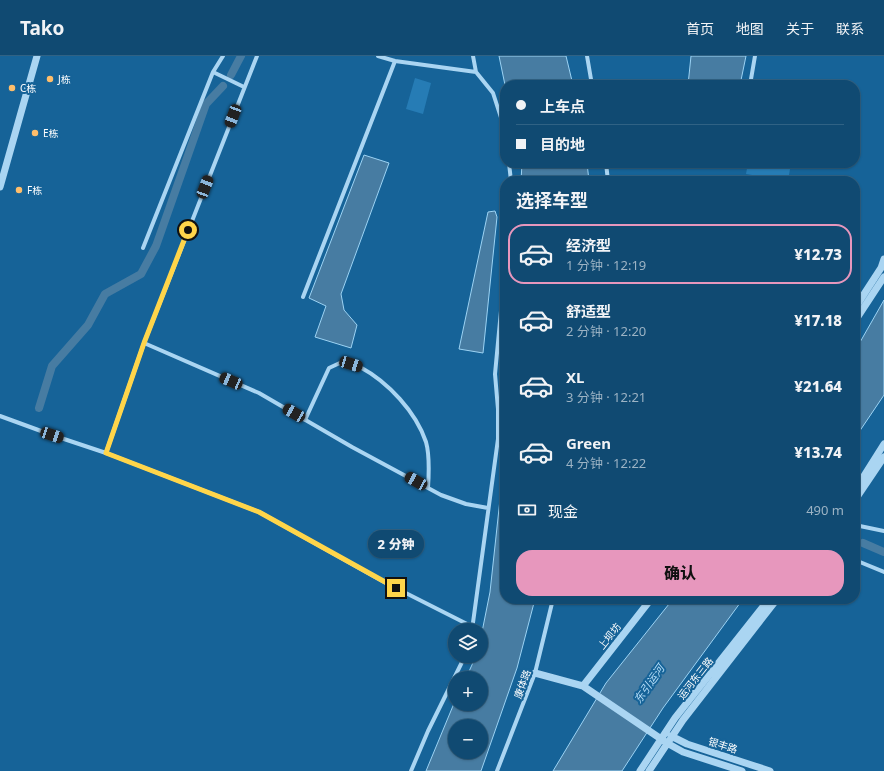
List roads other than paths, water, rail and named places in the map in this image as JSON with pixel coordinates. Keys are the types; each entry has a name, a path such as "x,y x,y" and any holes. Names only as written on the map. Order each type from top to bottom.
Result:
{"street":[{"path":"0,188 37,56"},
{"path":"143,248 213,72 223,56"},
{"path":"106,453 144,343 257,56"},
{"path":"378,56 395,61 476,72"},
{"path":"473,56 476,72 493,93 500,115"},
{"path":"587,56 591,80"},
{"path":"751,80 755,56"},
{"path":"303,297 395,61"},
{"path":"213,72 244,87"},
{"path":"860,300 881,268 884,258"},
{"path":"860,313 884,277"},
{"path":"474,623 498,439 498,409 495,374 500,322"},
{"path":"144,343 259,393 442,495 466,504 488,508"},
{"path":"305,420 329,368 342,362 360,367 385,385 413,414 426,443 430,471 428,488"},
{"path":"0,416 106,453 259,512 384,582 462,623"},
{"path":"860,482 884,444"},
{"path":"860,493 884,457"},
{"path":"860,526 884,531"},
{"path":"860,562 884,572"},
{"name":"康体路","path":"497,771 534,673 553,604"},
{"name":"上坝坊","path":"583,686 647,604"},
{"name":"运河东三路","path":"640,771 765,604"},
{"name":"运河东三路","path":"671,736 773,604"},
{"path":"411,771 428,731 462,663"},
{"name":"银丰路","path":"534,673 583,686 683,752 742,771"},
{"path":"664,740 671,736"},
{"name":"银丰路","path":"671,736 687,744 770,771"},
{"name":"运河东三路","path":"649,771 664,740"}],"water":[{"path":"499,56 566,56 572,80 504,80"},
{"path":"691,56 746,56 741,80 689,80"},
{"path":"364,155 389,163 341,294 344,310 357,325 351,348 315,337 326,306 309,298"},
{"path":"522,168 588,168 588,176 521,176"},
{"path":"495,211 497,217 483,353 459,349 488,212"},
{"path":"884,300 884,395 860,431 860,342"},
{"path":"500,499 500,604 534,604 517,668 488,751 488,719 448,719 448,759 485,759 481,771 426,771 451,711 488,711 488,671 469,671 473,663 488,663 488,623 484,623 490,592"},
{"name":"东引运河","path":"669,604 739,604 663,708 622,771 553,771 606,683"}],"waterway":[{"path":"231,75 241,56"},
{"path":"39,408 52,366 88,325 105,294 141,274 156,246 206,104 223,86"},
{"path":"863,543 884,552"}],"place":[{"name":"J栋","path":"50,79"},
{"name":"C栋","path":"12,88"},
{"name":"E栋","path":"35,133"},
{"name":"F栋","path":"19,190"}]}
